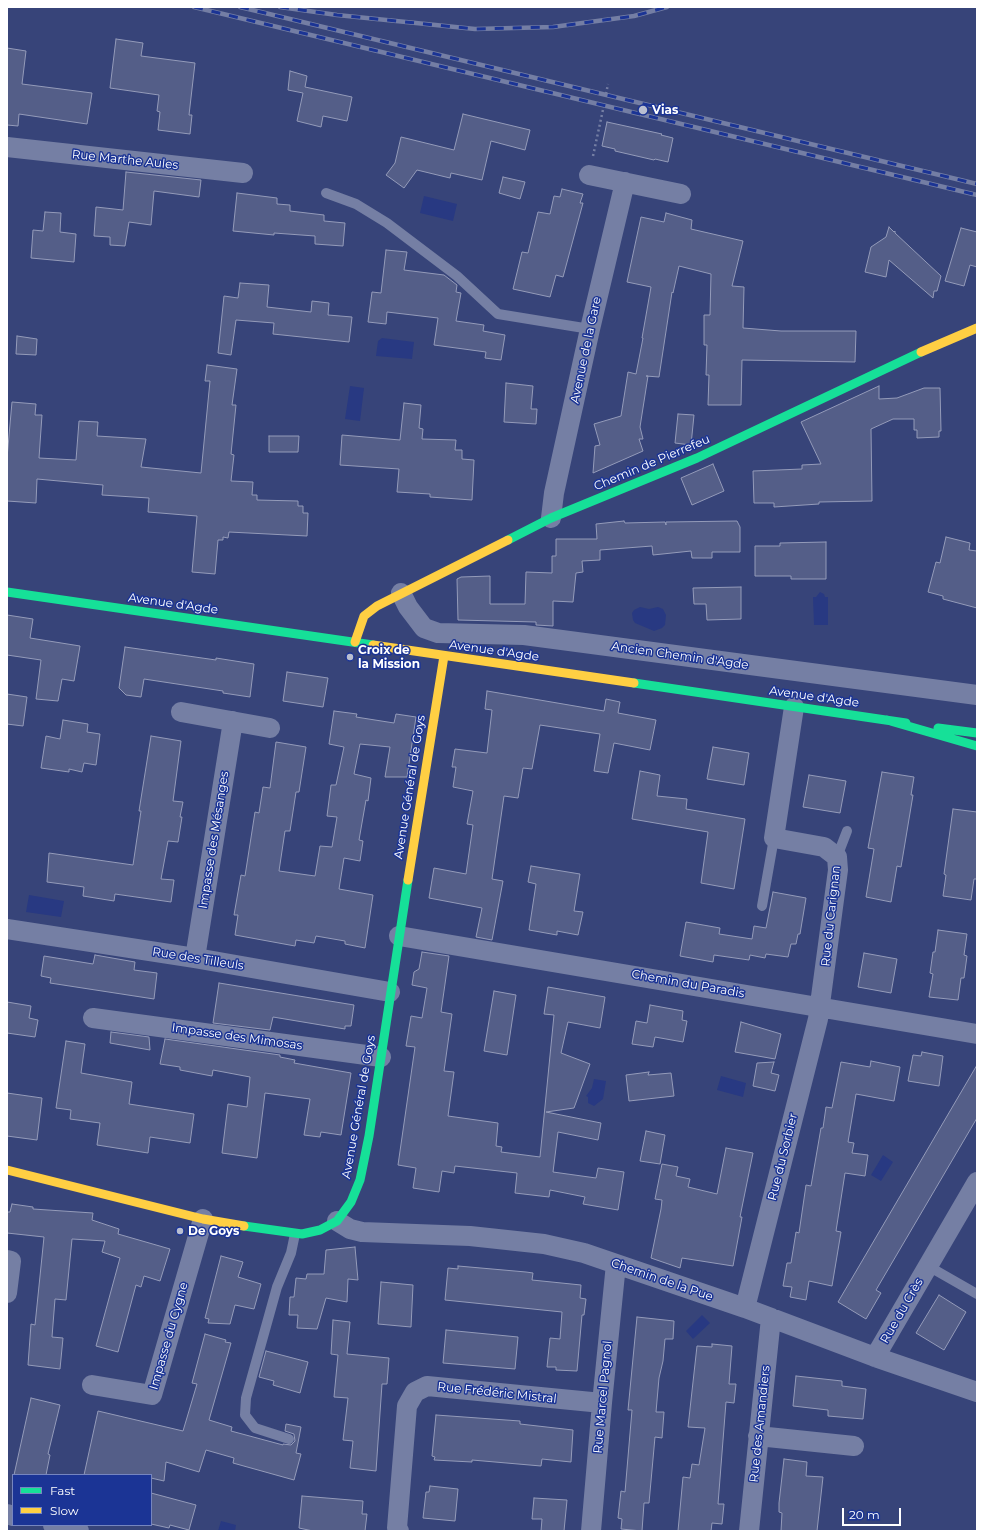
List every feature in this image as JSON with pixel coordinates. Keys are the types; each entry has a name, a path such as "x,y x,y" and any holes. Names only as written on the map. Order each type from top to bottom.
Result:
{"main road":[{"name":"Chemin de Pierrefeu","path":"355,642 364,616 377,606 401,593 551,518 697,458 911,356 977,328"},
{"name":"Avenue d'Agde","path":"7,592 977,733"},
{"name":"Avenue Général de Goys","path":"7,1170 203,1218 295,1234 320,1230 337,1221 351,1202 360,1180 369,1136 390,992 444,656"},
{"path":"887,720 977,746"}],"street":[{"name":"Rue Marthe Aules","path":"7,147 243,173"},
{"path":"589,175 681,194"},
{"name":"Avenue de la Gare","path":"551,518 554,493 590,329 625,182"},
{"name":"Ancien Chemin d'Agde","path":"401,593 408,607 424,628 438,633 524,635 977,695"},
{"path":"774,838 794,706"},
{"path":"181,712 270,728"},
{"name":"Impasse des Mésanges","path":"195,958 233,721"},
{"name":"Rue du Carignan","path":"774,838 824,847 837,857 838,870 820,1006"},
{"name":"Rue des Tilleuls","path":"7,929 195,958 390,992"},
{"name":"Chemin du Paradis","path":"399,936 820,1006 977,1034"},
{"name":"Rue du Sorbier","path":"744,1308 818,1019 820,1006"},
{"name":"Impasse des Mimosas","path":"94,1018 381,1057"},
{"name":"Rue du Crès","path":"875,1357 977,1182"},
{"name":"Impasse du Cygne","path":"92,1385 152,1395 203,1218"},
{"name":"Chemin de la Pue","path":"337,1221 350,1229 362,1232 470,1236 544,1244 584,1253 744,1308 875,1357 977,1392"},
{"path":"7,1260 11,1261 7,1293"},
{"name":"Rue Marcel Pagnol","path":"591,1531 616,1264"},
{"name":"Rue des Amandiers","path":"749,1531 771,1318"},
{"name":"Rue Frédéric Mistral","path":"399,1531 397,1528 406,1406 415,1392 427,1386 602,1403"},
{"path":"758,1436 854,1446"},
{"path":"57,1526 79,1531"}],"lane":[{"path":"326,193 356,204 388,223 457,276 498,314 590,329"},
{"path":"837,857 847,831"},
{"path":"762,906 774,838"},
{"path":"289,1439 255,1428 245,1415 246,1398 277,1287 291,1253 295,1234"},
{"name":"Rue du Crès","path":"928,1266 977,1294"}],"path":[{"path":"606,94 608,84"},
{"path":"589,175 604,106"}],"water":[{"path":"424,196 457,204 453,221 420,213"},
{"path":"382,338 414,342 412,359 376,356 378,341"},
{"path":"350,386 364,388 360,421 345,419"},
{"path":"820,592 824,594 825,597 828,597 828,625 814,625 813,597 816,597"},
{"path":"640,607 649,609 658,607 663,609 666,615 665,625 654,631 635,623 632,613"},
{"path":"29,895 64,901 61,917 26,912"},
{"path":"721,1076 746,1083 743,1097 717,1090"},
{"path":"594,1079 606,1081 603,1099 594,1106 588,1103 588,1097 586,1096 592,1088"},
{"path":"883,1155 893,1162 881,1181 871,1175"},
{"path":"702,1315 710,1323 693,1339 686,1331"},
{"path":"221,1521 236,1525 235,1531 218,1531"}],"building":[{"path":"116,39 143,43 141,56 195,63 189,115 192,115 190,134 158,130 160,112 157,111 159,95 110,88"},
{"path":"7,48 26,51 22,84 92,93 87,124 19,114 18,126 7,125"},
{"path":"290,71 307,76 305,87 352,97 347,121 323,116 321,127 297,121 303,93 288,90"},
{"path":"463,114 530,130 525,150 491,141 482,180 451,173 450,178 417,170 404,188 386,175 395,163 401,137 454,150"},
{"path":"607,122 662,134 661,135 673,138 668,162 615,151 615,149 602,146"},
{"path":"126,172 201,180 199,197 154,191 151,225 129,222 125,246 110,245 110,237 94,236 96,207 123,210"},
{"path":"503,177 525,182 520,199 499,193"},
{"path":"562,189 583,194 580,203 583,203 563,277 556,275 550,297 513,289 522,252 528,253 538,212 550,214 554,196 560,197"},
{"path":"237,193 277,198 277,204 290,205 290,211 324,215 324,221 345,223 343,246 315,244 315,236 274,233 274,235 233,231"},
{"path":"45,212 61,213 60,232 76,234 74,262 31,258 33,230 43,231"},
{"path":"666,213 692,220 691,229 743,241 732,286 744,287 743,328 781,331 856,331 855,362 742,360 741,405 708,405 709,375 706,375 707,345 704,345 704,315 710,315 711,274 679,266 673,293 672,292 659,377 648,376 640,427 643,439 639,439 643,451 593,473 595,446 600,445 594,424 621,416 628,372 636,374 643,338 651,287 627,282 641,217 664,222"},
{"path":"889,227 894,232 895,231 895,233 941,276 937,291 934,291 933,298 889,260 886,277 865,272 871,247 886,237"},
{"path":"961,228 977,232 977,267 970,265 964,286 945,281"},
{"path":"386,250 407,252 404,270 444,275 457,285 456,292 461,293 456,321 484,325 483,331 505,335 501,360 485,358 486,352 434,345 438,318 387,312 386,324 368,322 372,292 381,293"},
{"path":"240,283 269,285 267,307 311,312 312,301 329,303 328,315 352,317 349,342 273,334 274,323 236,320 231,355 218,353 224,296 238,298"},
{"path":"17,336 37,339 36,355 16,354"},
{"path":"207,365 237,369 232,405 236,405 231,454 234,455 231,481 253,482 252,495 257,495 257,500 298,501 298,506 303,506 303,513 308,513 307,536 229,532 228,538 223,537 223,540 218,540 215,574 192,572 197,516 148,512 149,498 102,495 103,485 37,479 36,503 7,501 7,458 12,402 36,404 35,415 42,415 39,458 76,460 79,421 98,422 97,436 146,439 141,467 201,473 210,381 205,381"},
{"path":"506,383 533,386 531,409 537,409 536,424 504,422"},
{"path":"879,386 879,399 897,398 924,388 940,388 941,431 939,431 939,437 917,438 917,430 914,430 914,419 893,419 871,429 872,501 819,502 819,504 774,507 774,503 754,503 753,471 802,469 802,465 821,464 801,422"},
{"path":"404,403 421,405 419,428 423,429 422,439 456,440 455,450 462,450 462,459 474,460 472,500 430,497 430,494 397,492 399,469 340,465 342,435 400,440"},
{"path":"678,414 694,415 691,445 675,443"},
{"path":"269,436 299,436 298,452 269,452"},
{"path":"713,464 724,491 692,505 681,478"},
{"path":"624,521 625,523 665,522 666,525 666,522 737,521 740,527 740,552 712,552 712,558 692,558 691,551 653,555 652,546 600,550 600,560 582,561 583,572 576,573 573,602 553,601 553,626 536,625 536,622 458,620 457,579 461,577 490,576 490,604 525,604 526,572 552,573 552,556 556,556 556,539 597,539 596,524"},
{"path":"946,537 970,543 969,550 977,551 977,608 943,599 943,596 928,592 936,562 940,563"},
{"path":"826,542 826,579 791,579 791,576 755,576 755,546 780,546 780,543"},
{"path":"741,587 741,619 707,620 706,604 694,604 693,588"},
{"path":"7,615 33,619 30,638 80,646 74,681 62,679 58,701 36,699 41,660 7,655"},
{"path":"125,647 254,664 250,697 223,693 223,691 144,679 141,697 126,695 119,688"},
{"path":"287,672 328,678 323,707 283,701"},
{"path":"487,691 604,711 606,699 620,702 618,713 656,720 650,750 614,743 608,773 594,771 600,734 540,725 532,769 523,768 518,798 504,796 492,879 503,881 492,940 476,937 482,908 429,898 434,868 466,874 473,825 467,824 473,791 453,787 456,767 452,767 455,749 487,753 492,710 485,709"},
{"path":"7,694 27,697 23,726 7,724"},
{"path":"334,711 357,714 356,717 394,723 396,714 416,717 407,777 385,777 390,747 360,744 354,774 371,778 368,801 366,800 359,840 363,841 360,861 344,858 339,889 373,895 365,948 345,944 345,941 316,936 314,943 296,940 295,946 235,935 238,915 234,915 241,875 245,876 255,812 259,813 263,787 270,788 276,742 306,747 299,792 296,792 290,831 285,831 279,871 315,876 320,846 332,847 337,817 327,816 331,785 336,785 344,747 329,744"},
{"path":"63,720 88,724 87,732 100,734 96,765 84,763 82,772 69,769 69,772 41,768 46,736 60,739"},
{"path":"151,736 181,741 173,801 183,802 180,817 182,817 178,842 168,841 161,879 174,880 171,902 115,894 114,901 83,896 84,887 47,882 49,853 133,865 141,811 139,811"},
{"path":"713,747 749,753 744,785 707,779"},
{"path":"640,771 660,775 657,796 687,799 686,809 745,819 734,889 701,883 708,832 632,819"},
{"path":"882,772 914,777 911,795 913,795 901,867 897,866 891,902 866,897 874,849 868,848"},
{"path":"809,775 846,781 840,813 803,807"},
{"path":"953,809 977,812 977,879 974,879 971,900 943,896 946,875 944,874"},
{"path":"531,866 580,874 574,911 583,912 578,935 557,931 557,935 529,930 536,884 528,882"},
{"path":"773,892 806,898 800,934 798,934 796,944 791,944 788,957 766,954 765,958 750,955 749,960 714,955 713,962 680,956 686,922 720,928 719,934 752,939 754,926 766,928"},
{"path":"938,930 967,934 964,955 967,956 964,978 961,978 958,1000 929,997 933,974 930,973"},
{"path":"422,952 449,956 441,1012 452,1014 444,1071 454,1072 448,1116 498,1123 496,1146 502,1147 501,1152 540,1157 554,1015 544,1014 548,987 605,997 600,1028 568,1022 561,1053 590,1064 574,1108 546,1112 601,1123 598,1140 558,1132 553,1172 596,1178 598,1168 624,1172 618,1210 583,1204 585,1197 550,1190 549,1197 515,1193 517,1173 455,1166 454,1173 442,1171 439,1192 413,1188 416,1168 398,1165 415,1047 406,1046 411,1016 422,1018 427,988 412,985 414,972 419,969"},
{"path":"864,953 897,959 891,993 858,987"},
{"path":"95,955 135,962 134,970 157,973 154,999 50,983 51,978 41,976 44,956 93,964"},
{"path":"219,983 354,1005 351,1026 345,1026 345,1029 273,1017 270,1030 213,1023"},
{"path":"494,991 516,995 507,1055 484,1051"},
{"path":"7,1002 31,1006 29,1018 38,1020 35,1037 7,1033"},
{"path":"650,1005 683,1011 682,1020 687,1021 683,1042 655,1037 653,1047 632,1044 636,1021 647,1023"},
{"path":"741,1022 781,1034 775,1059 735,1052"},
{"path":"111,1032 149,1037 150,1050 110,1043"},
{"path":"165,1039 280,1055 280,1057 295,1060 294,1063 351,1073 341,1135 321,1132 320,1137 304,1135 310,1099 265,1093 257,1158 222,1153 228,1104 247,1107 250,1077 213,1070 212,1076 180,1070 180,1067 160,1064"},
{"path":"66,1041 85,1044 81,1073 132,1082 129,1104 194,1114 190,1143 150,1137 148,1153 97,1145 100,1123 70,1119 71,1110 56,1108"},
{"path":"922,1052 943,1056 939,1086 908,1081 913,1055 921,1056"},
{"path":"871,1061 900,1067 894,1101 856,1094 848,1142 854,1143 852,1153 868,1155 865,1176 845,1173 836,1231 841,1232 832,1286 809,1281 806,1300 790,1297 792,1287 783,1286 787,1263 791,1263 796,1232 799,1233 806,1185 811,1186 826,1107 832,1108 841,1062 870,1067"},
{"path":"774,1062 771,1073 779,1075 775,1091 753,1086 757,1063"},
{"path":"977,1065 977,1118 876,1290 881,1293 866,1319 838,1302"},
{"path":"649,1072 648,1075 671,1073 674,1096 629,1101 626,1075"},
{"path":"7,1093 42,1098 37,1140 7,1136"},
{"path":"646,1131 665,1135 660,1164 640,1161"},
{"path":"726,1148 753,1153 740,1217 742,1217 733,1266 682,1258 680,1268 651,1258 661,1209 662,1200 655,1199 662,1164 678,1167 676,1176 690,1179 688,1187 717,1194"},
{"path":"12,1204 33,1207 33,1209 93,1213 92,1220 119,1229 118,1234 170,1249 160,1281 144,1276 141,1287 136,1285 118,1352 96,1346 120,1258 102,1252 105,1241 72,1239 66,1300 55,1299 52,1337 63,1338 60,1369 28,1365 31,1324 35,1325 44,1237 7,1233 7,1212 10,1212"},
{"path":"355,1247 358,1280 348,1279 347,1302 326,1298 317,1329 297,1328 298,1315 289,1315 290,1297 294,1297 296,1278 306,1279 307,1274 324,1274 326,1250"},
{"path":"221,1256 243,1262 238,1277 261,1284 254,1309 235,1305 230,1324 208,1323 209,1319 205,1318"},
{"path":"458,1266 533,1273 532,1280 581,1285 580,1298 586,1299 584,1315 582,1315 577,1371 556,1370 556,1367 547,1367 550,1338 560,1339 562,1312 445,1300 448,1268 458,1269"},
{"path":"381,1282 413,1285 411,1327 378,1324"},
{"path":"939,1295 966,1312 944,1350 916,1333"},
{"path":"637,1317 674,1321 673,1339 665,1339 663,1361 659,1378 656,1412 664,1412 662,1438 655,1437 649,1503 644,1503 642,1531 621,1529 622,1519 618,1518 621,1491 625,1492 632,1410 628,1410"},
{"path":"333,1320 350,1322 347,1354 389,1358 387,1384 382,1384 376,1471 350,1468 353,1441 343,1440 348,1398 334,1397 338,1355 331,1354"},
{"path":"446,1330 518,1337 515,1369 443,1363"},
{"path":"205,1334 231,1343 209,1420 232,1427 231,1431 283,1445 291,1445 295,1441 294,1434 285,1431 286,1424 301,1427 296,1453 301,1454 294,1480 233,1463 234,1458 206,1450 199,1472 166,1462 164,1481 152,1478 152,1474 84,1474 98,1411 183,1431 197,1384 192,1383"},
{"path":"712,1344 732,1346 729,1384 736,1384 734,1403 726,1402 718,1504 724,1504 722,1524 712,1523 711,1531 678,1531 683,1477 690,1478 692,1464 699,1465 705,1428 688,1427 697,1346 712,1347"},
{"path":"266,1351 308,1362 300,1393 273,1385 274,1381 259,1377"},
{"path":"796,1376 842,1381 842,1386 866,1389 863,1419 828,1416 828,1410 793,1406"},
{"path":"31,1398 60,1405 48,1454 50,1455 46,1474 14,1474"},
{"path":"436,1415 520,1421 520,1424 573,1430 571,1462 542,1459 541,1466 472,1460 472,1462 434,1460 435,1457 432,1456"},
{"path":"784,1459 807,1462 806,1476 823,1477 817,1531 781,1531 782,1513 779,1512 779,1503"},
{"path":"430,1486 458,1489 455,1521 423,1518 426,1492 429,1492"},
{"path":"152,1493 196,1505 189,1530 170,1525 169,1528 152,1524"},
{"path":"302,1496 363,1501 362,1514 367,1514 365,1531 313,1531 299,1528"},
{"path":"534,1498 567,1500 564,1531 541,1531 542,1519 532,1519"}],"railway":[{"path":"194,7 977,195"},
{"path":"240,7 977,184"},
{"path":"280,7 337,15 475,29 553,27 634,16 667,7"}],"traffic: fast":[{"path":"508,540 551,518 697,458 921,352"},
{"path":"7,592 373,645"},
{"path":"634,683 906,723"},
{"path":"887,720 977,746"},
{"path":"938,728 977,733"},
{"path":"244,1226 302,1234 320,1230 337,1221 351,1202 360,1180 369,1136 408,880"}],"traffic: slow":[{"path":"921,352 977,328"},
{"path":"355,642 364,616 377,606 508,540"},
{"path":"373,645 634,683"},
{"path":"408,880 444,656"},
{"path":"7,1170 203,1219 244,1226"}],"place":[{"name":"Vias","path":"643,110"},
{"name":"Croix de la Mission","path":"350,657"},
{"name":"De Goys","path":"180,1231"}]}
